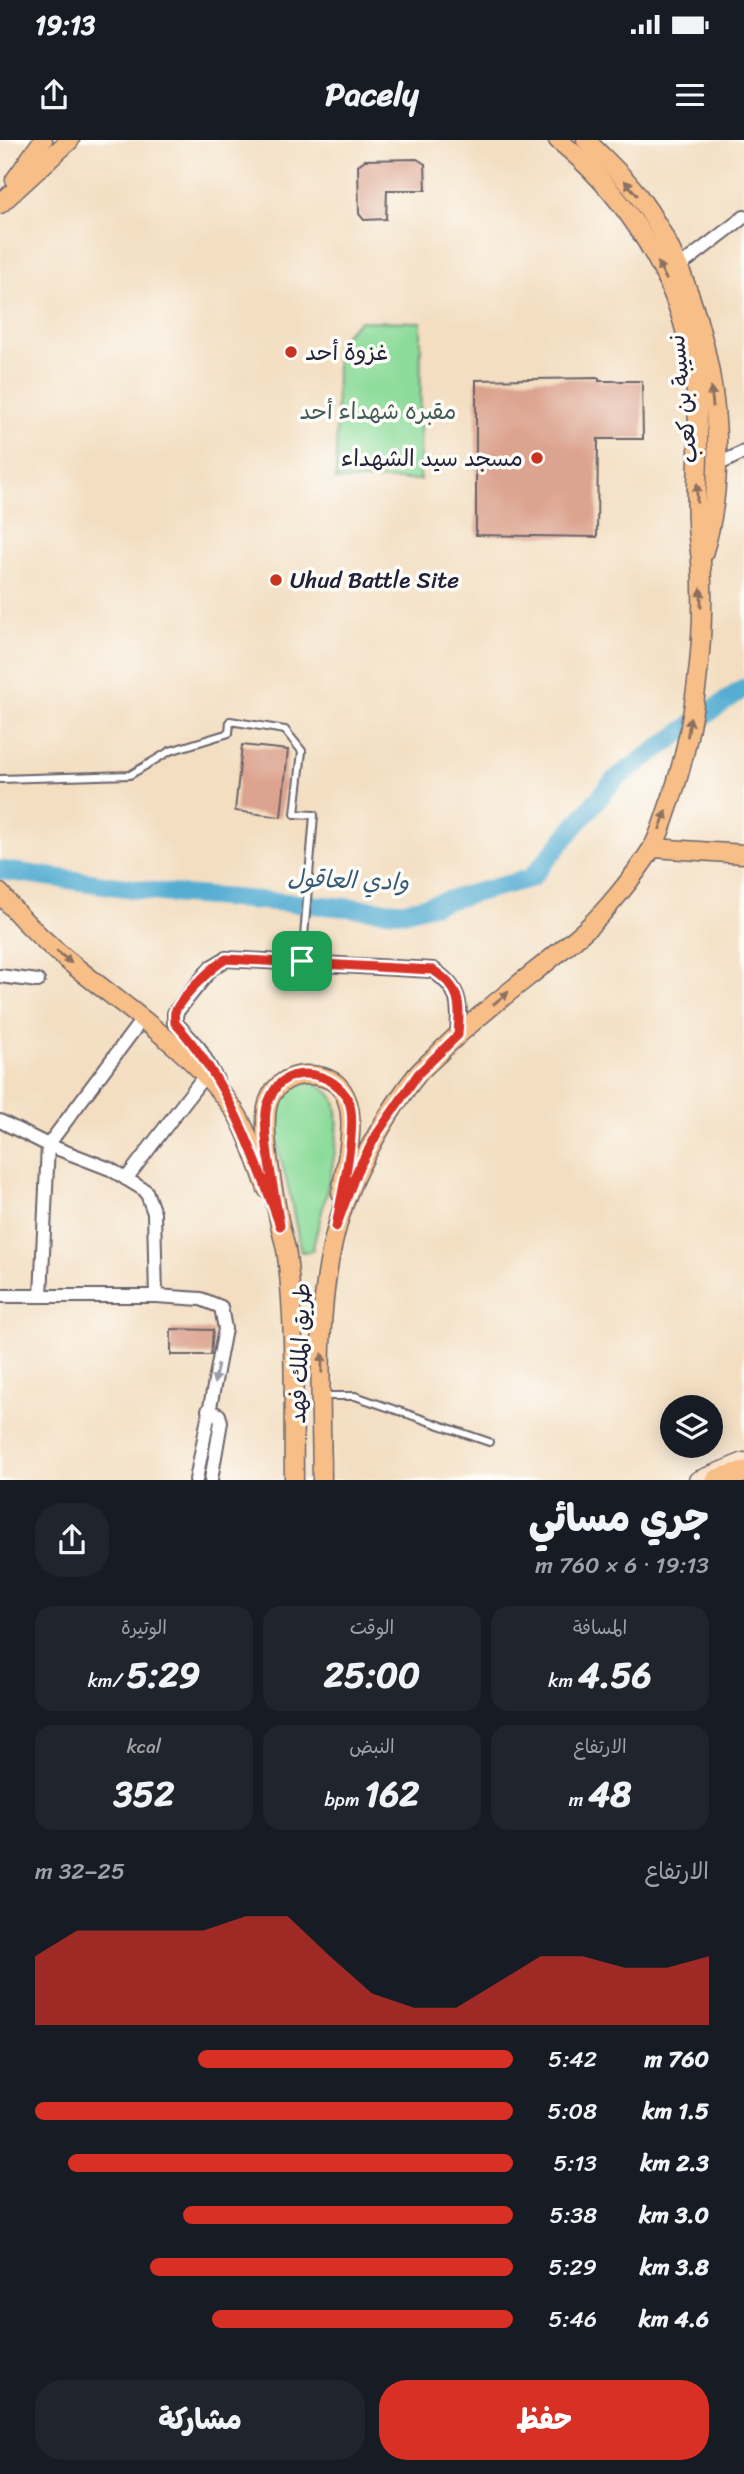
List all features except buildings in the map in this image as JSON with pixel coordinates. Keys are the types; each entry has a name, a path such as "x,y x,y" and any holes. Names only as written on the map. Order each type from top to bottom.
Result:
{"highway":[{"path":"718,1480 744,1472"}],"main road":[{"path":"0,203 43,140"},
{"path":"0,203 71,140"},
{"path":"558,140 578,156 626,211 664,274 682,322 693,368 698,438 696,524 701,561"},
{"name":"نسيبة بن كعب","path":"586,140 636,193 680,266 698,317 707,356 717,466 710,531 701,561"},
{"name":"طريق الملك فهد","path":"322,1480 323,1309 336,1227 357,1171 377,1134 418,1074 458,1035 586,930 653,848 685,755 697,678 701,561"},
{"path":"653,848 744,854"},
{"path":"0,893 14,911 55,950 143,1018 205,1075 236,1112 280,1226"},
{"path":"280,1226 265,1130 267,1105 278,1084 293,1076 308,1075 329,1078 339,1087 351,1107 351,1131 336,1227"},
{"name":"طريق الملك فهد","path":"280,1226 287,1252 292,1310 294,1480"},
{"path":"697,1480 744,1461"}],"street":[{"path":"680,266 744,216"},
{"path":"717,466 744,452"},
{"path":"236,1112 198,1048 175,1023 174,1013 211,968 226,959 433,970 447,980 460,1004 458,1035"},
{"path":"0,976 38,981"},
{"path":"41,1296 48,1145 143,1018"},
{"path":"126,1179 205,1075"},
{"path":"0,1121 48,1145 110,1169 146,1191 154,1213 156,1296"},
{"path":"0,1296 156,1296 201,1299 221,1307 225,1329 196,1480"},
{"path":"208,1410 219,1415 221,1422 211,1480"}],"lane":[{"path":"0,779 130,775 170,751 229,733 230,721 285,730 302,751 295,814 314,815 302,961"},
{"path":"322,1396 355,1396 489,1442"}],"green space":[{"name":"مقبره شهداء أحد","path":"359,321 421,322 420,480 336,480 337,342"},
{"path":"314,1083 328,1091 335,1101 337,1137 312,1251 301,1252 274,1131 278,1103 294,1085"}],"waterway":[{"name":"وادي العاقول","path":"0,870 165,893 404,912 531,878 615,779 744,688"}],"place":[{"name":"غزوة أحد","path":"291,352"},
{"name":"مسجد سيد الشهداء","path":"537,458"},
{"name":"Uhud Battle Site","path":"276,580"}],"route":[{"path":"226,959 302,961 433,970 447,980 460,1004 458,1035 418,1074 377,1134 357,1171 336,1227 351,1131 351,1107 339,1087 329,1078 293,1076 278,1084 267,1105 265,1130 280,1226 236,1112 198,1048 175,1023 174,1013 211,968 226,959"}]}
